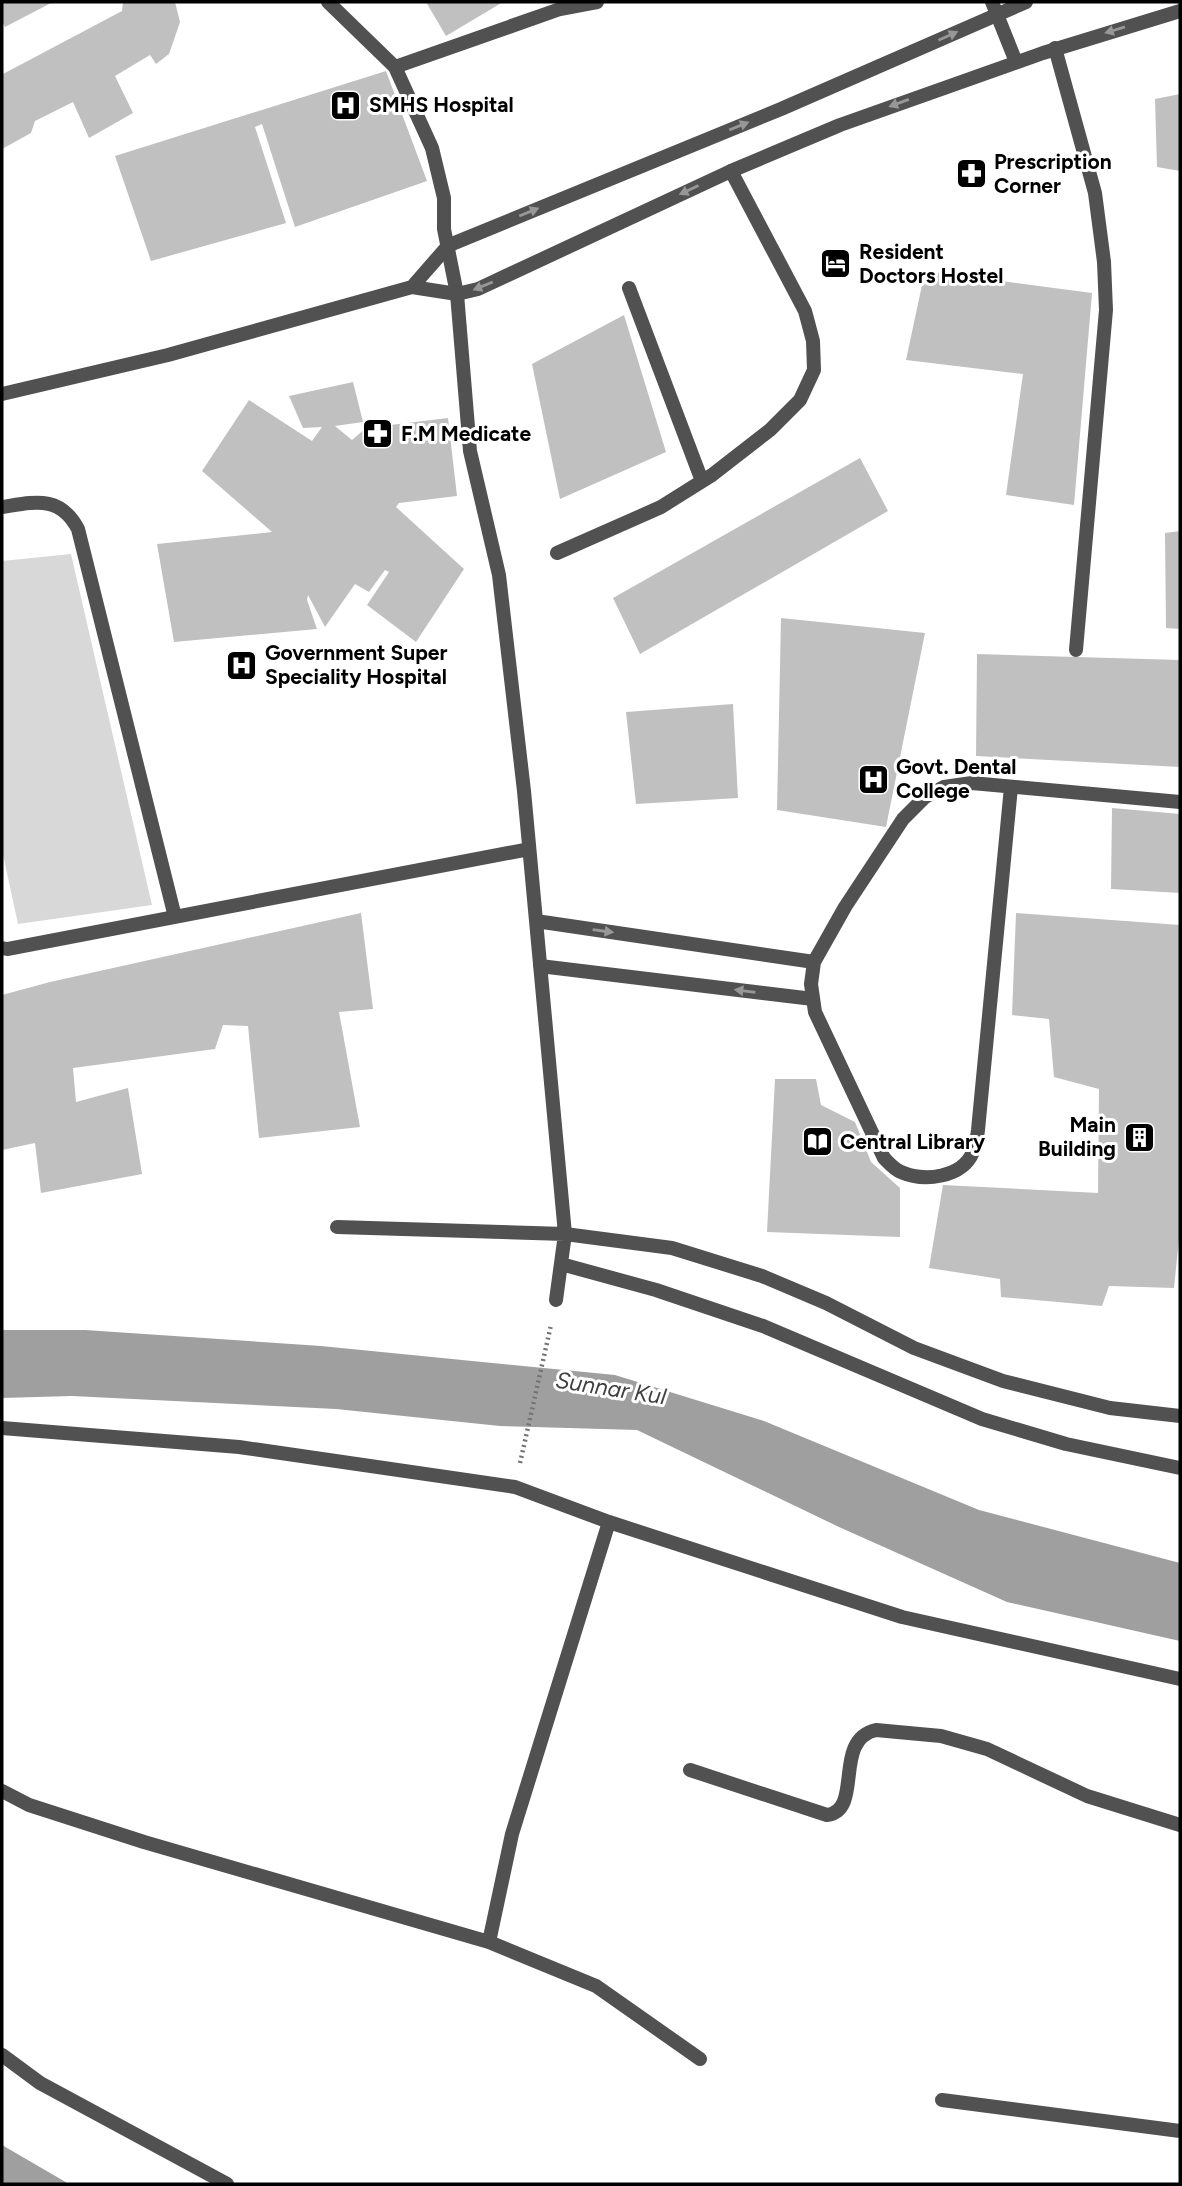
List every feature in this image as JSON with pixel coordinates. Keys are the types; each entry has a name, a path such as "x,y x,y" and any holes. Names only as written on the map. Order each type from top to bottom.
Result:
{"street":[{"path":"328,2 395,66 432,148 444,198 444,229 457,294 470,451 499,575 529,849 565,1234 556,1300"},
{"path":"395,66 560,9 597,2"},
{"path":"412,287 447,247 782,109 995,8 1026,2"},
{"path":"995,8 1016,62"},
{"path":"2,394 168,355 412,287 457,294 478,289 731,171 841,125 1055,48 1180,11"},
{"path":"1055,48 1095,193 1104,262 1106,310 1076,650"},
{"path":"557,553 661,506 702,481 770,430 793,408 800,400 814,370 813,341 805,312 731,171"},
{"path":"629,288 702,481"},
{"path":"2,507 47,503 61,508 72,517 78,529 175,917"},
{"path":"1011,787 978,1130 973,1154 955,1171 933,1178 913,1176 898,1171 884,1158 815,1012 811,984 814,962 845,907 904,819 925,797 944,787 972,783 1180,802"},
{"path":"2,948 529,849"},
{"path":"536,921 814,962"},
{"path":"540,966 813,999"},
{"path":"337,1227 565,1234 672,1248 762,1276 826,1303 914,1348 1003,1381 1110,1408 1180,1416"},
{"path":"561,1264 656,1290 763,1326 982,1419 1066,1444 1180,1468"},
{"path":"2,1429 239,1447 515,1487 609,1522 902,1618 1180,1679"},
{"path":"489,1942 512,1834 609,1522"},
{"path":"690,1770 827,1815 840,1811 855,1745 867,1732 876,1730 941,1736 987,1749 1087,1796 1180,1825"},
{"path":"2,1791 29,1805 144,1842 489,1942 596,1986 700,2059"},
{"path":"2,2056 40,2083 227,2184"},
{"path":"942,2100 1180,2131"}],"path":[{"path":"521,1460 556,1300"}],"shaded area":[{"path":"71,554 152,905 18,924 2,850 2,561"}],"water":[{"name":"Sunnar Kul","path":"2,1330 85,1330 321,1346 615,1375 764,1421 979,1510 1180,1563 1180,1641 1007,1602 839,1527 637,1430 500,1426 336,1409 72,1396 2,1398"},
{"path":"2,2145 69,2184 2,2184"}],"building":[{"path":"2,2 53,2 5,27 2,21"},
{"path":"123,2 175,2 180,22 169,54 156,64 150,55 115,76 133,113 89,138 73,102 35,121 31,133 2,149 2,73 122,11"},
{"path":"426,2 503,2 446,36"},
{"path":"386,71 427,181 295,227 262,124 255,127 286,223 151,261 115,156"},
{"path":"1180,94 1180,171 1157,167 1155,99"},
{"path":"925,271 1092,293 1074,505 1006,495 1023,374 906,360"},
{"path":"624,315 666,452 560,499 532,364"},
{"path":"353,382 363,422 335,426 352,440 366,428 448,418 457,496 399,503 396,507 464,569 416,642 367,605 389,572 385,570 369,592 355,584 325,627 308,595 307,600 317,629 174,642 157,544 272,532 202,471 249,400 312,441 322,427 303,428 289,396"},
{"path":"860,458 888,511 640,654 613,598"},
{"path":"1180,531 1180,629 1166,628 1165,533"},
{"path":"781,618 925,633 886,827 777,810"},
{"path":"977,654 1180,660 1180,767 976,756"},
{"path":"733,704 738,798 636,804 626,712"},
{"path":"1112,808 1180,814 1180,893 1111,889"},
{"path":"361,913 373,1009 339,1012 360,1127 259,1138 248,1026 223,1025 215,1049 73,1068 76,1102 128,1088 142,1174 41,1193 35,1143 2,1150 2,995"},
{"name":"Main Building","path":"1016,913 1180,925 1180,1229 1174,1288 1109,1286 1102,1306 1001,1297 1000,1279 929,1268 943,1185 1098,1193 1099,1089 1054,1077 1049,1019 1012,1015"},
{"name":"Central Library","path":"775,1079 816,1079 821,1105 855,1122 871,1162 900,1188 900,1237 767,1232"}],"place":[{"name":"SMHS Hospital","path":"346,105"},
{"name":"Prescription Corner","path":"971,174"},
{"name":"Resident Doctors Hostel","path":"836,264"},
{"name":"F.M Medicate","path":"378,434"},
{"name":"Government Super Speciality Hospital","path":"242,665"},
{"name":"Govt. Dental College","path":"873,779"},
{"name":"Main Building","path":"1139,1137"},
{"name":"Central Library","path":"817,1142"}]}
